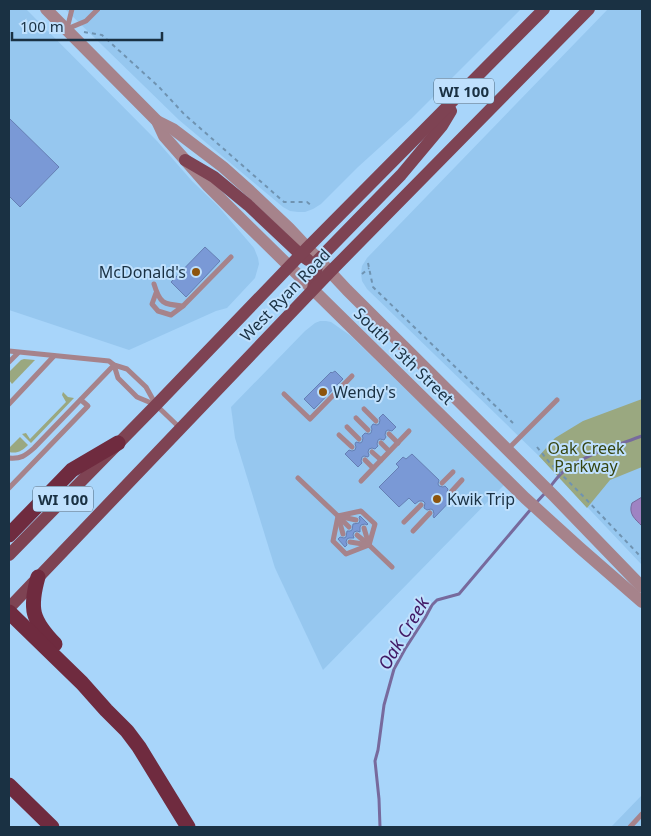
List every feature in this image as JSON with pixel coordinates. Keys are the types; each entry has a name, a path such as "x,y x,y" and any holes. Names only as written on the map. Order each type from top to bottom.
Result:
{"highway":[{"path":"9,535 72,470 118,443"},
{"path":"38,577 33,594 33,608 37,622 44,632 113,704 127,731 188,827"},
{"path":"9,612 82,683 127,731"},
{"path":"9,785 52,827"}],"main road":[{"name":"West Ryan Road","path":"9,555 290,266 544,9"},
{"name":"West Ryan Road","path":"9,608 330,272 589,9"},
{"path":"313,290 317,263 401,175 442,126 461,94"},
{"path":"185,160 214,177 304,252"}],"street":[{"name":"South 13th Street","path":"46,9 157,121 173,129 237,179 276,215 304,252 330,272 554,496 642,588"},
{"name":"South 13th Street","path":"157,121 164,136 208,186 525,498 642,602"}],"lane":[{"path":"67,29 72,9"},
{"path":"67,29 86,21 98,9"},
{"path":"157,292 152,304 158,311 171,315 183,306 231,257"},
{"path":"154,284 158,298 167,304 183,306"},
{"path":"9,352 109,361 114,365 127,369 146,387 156,405 180,428"},
{"path":"9,362 18,352"},
{"path":"9,404 54,356"},
{"path":"114,365 118,378 138,397 156,405"},
{"path":"9,458 26,455 114,365"},
{"path":"284,394 310,419 352,376"},
{"path":"9,488 88,406 81,400"},
{"path":"507,450 557,400"},
{"path":"364,409 376,421"},
{"path":"356,418 368,430"},
{"path":"347,427 359,439"},
{"path":"361,481 409,431"},
{"path":"389,434 398,443"},
{"path":"339,435 352,447"},
{"path":"381,443 389,451"},
{"path":"372,452 381,460"},
{"path":"365,460 373,468"},
{"path":"442,484 453,472"},
{"path":"298,478 349,527"},
{"path":"450,492 462,480"},
{"path":"404,522 421,505"},
{"path":"338,516 361,511 375,524 369,545"},
{"path":"413,531 430,513"},
{"path":"338,516 356,520"},
{"path":"338,516 342,534"},
{"path":"338,516 333,542 346,554 369,545"},
{"path":"364,528 369,545"},
{"path":"357,535 392,567"},
{"path":"350,542 369,545"},
{"path":"630,827 642,816"}],"path":[{"path":"67,29 102,35 159,87 184,114 284,202 308,202 312,206"},
{"path":"368,263 373,287 513,423"},
{"path":"362,274 369,268"},
{"path":"537,447 549,462 642,558"}],"shaded area":[{"path":"9,9 26,9 157,141 192,181 218,206 254,248 259,264 255,278 227,308 216,311 129,350 9,310"},
{"path":"65,9 521,9 412,118 321,204 305,212 298,212 290,211 283,207 179,120"},
{"path":"608,9 642,9 642,565 539,456 367,289 362,281 361,274 362,266 367,258"},
{"path":"320,321 331,322 351,336 504,485 323,670 275,568 235,438 231,407 305,331"},
{"path":"642,497 642,526 633,516 631,507 632,503"},
{"path":"642,795 642,827 611,827"}],"green space":[{"path":"24,359 35,360 12,384 9,380 9,372"},
{"path":"63,392 68,397 74,398 31,443 22,434 26,433 30,439 66,402 62,395"},
{"name":"Oak Creek Parkway","path":"642,399 642,467 610,480 587,508 539,456 555,438 583,421"},
{"path":"20,437 28,445 19,452 9,452 9,448"}],"building":[{"path":"9,118 59,167 20,207 9,196"},
{"name":"McDonald's","path":"205,247 220,261 186,297 171,282"},
{"name":"Wendy's","path":"335,371 343,379 314,409 304,399 331,372"},
{"path":"383,414 396,427 392,431 386,431 384,440 378,440 378,446 375,449 369,449 368,457 362,457 362,463 358,467 345,454 349,450 355,450 356,442 362,442 362,436 365,433 371,433 371,427 373,424 379,424 379,418"},
{"name":"Kwik Trip","path":"412,454 439,480 439,486 445,486 448,489 448,495 455,496 434,518 433,510 424,508 425,503 423,501 415,504 409,498 399,507 379,487 399,467 396,464 403,457 406,459"},
{"path":"360,516 368,524 361,525 360,532 354,532 354,538 347,539 345,547 338,539 346,537 347,531 352,530 353,524 359,523"}],"waterway":[{"name":"Oak Creek","path":"550,487 561,474 581,460 642,436"},
{"name":"Oak Creek","path":"535,504 546,492"},
{"name":"Oak Creek","path":"380,827 375,761 384,705 394,669 432,605 437,600 459,594 531,509"}],"place":[{"name":"McDonald's","path":"196,272"},
{"name":"Wendy's","path":"323,392"},
{"name":"Kwik Trip","path":"437,499"}]}
